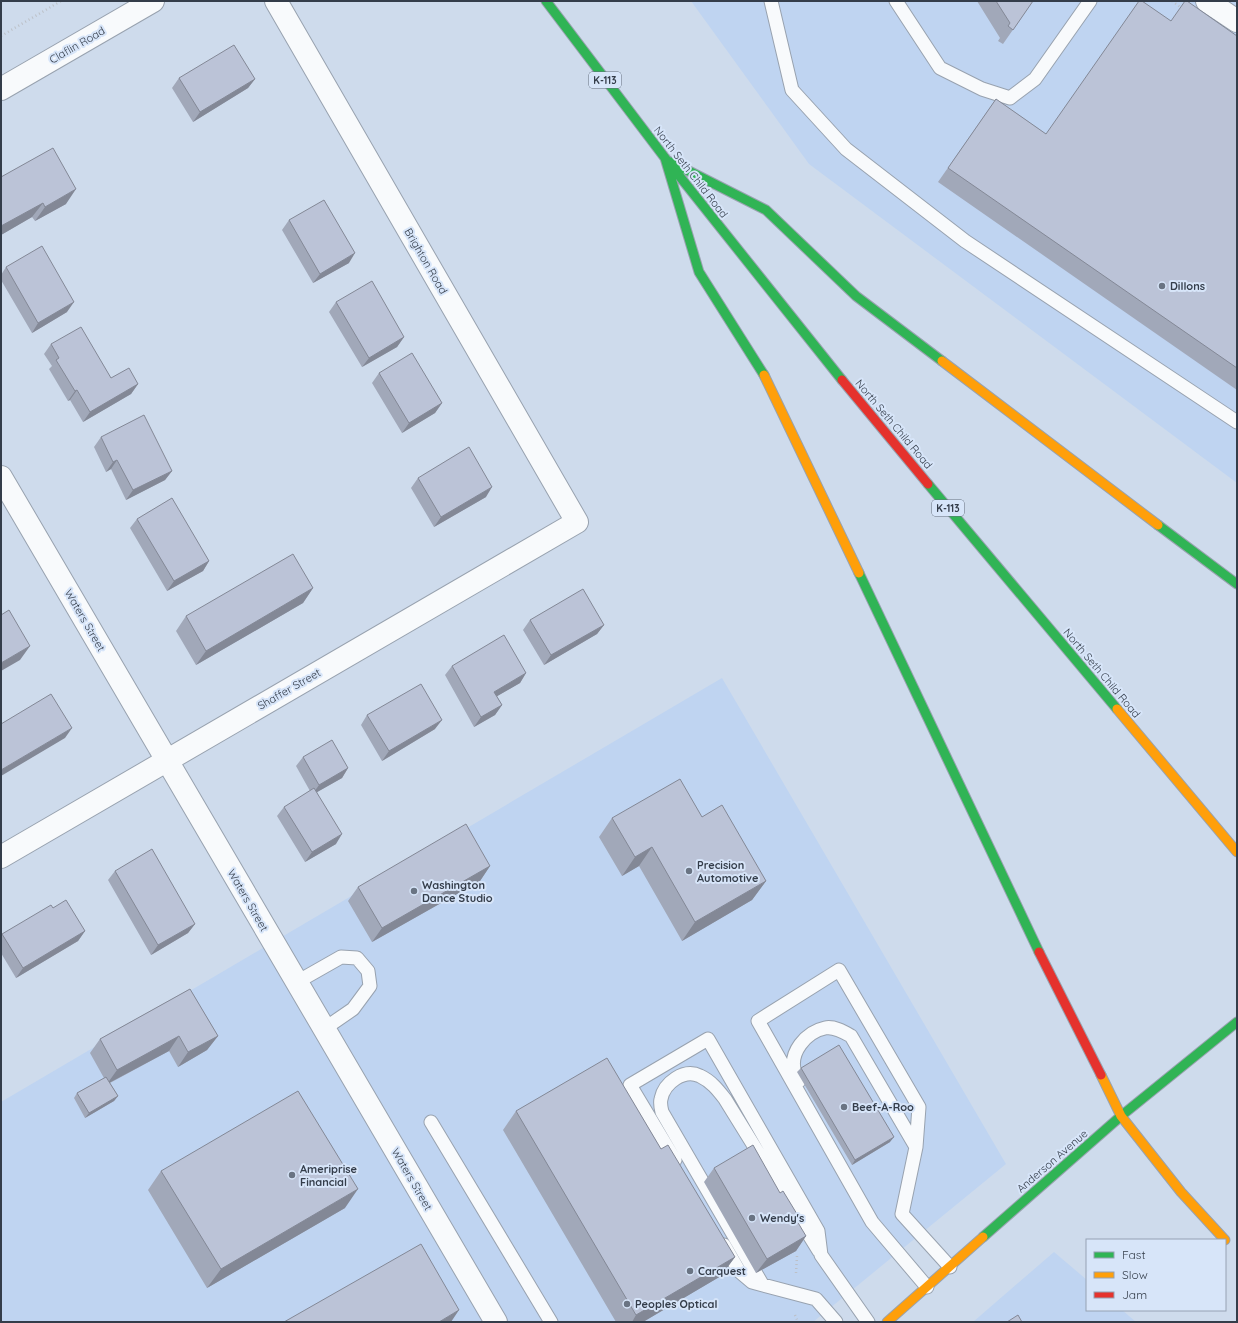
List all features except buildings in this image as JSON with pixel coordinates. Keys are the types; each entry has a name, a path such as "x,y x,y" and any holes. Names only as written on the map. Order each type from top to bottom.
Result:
{"main road":[{"name":"North Seth Child Road","path":"546,1 665,158 872,418 1237,852"},
{"path":"665,158 766,210 856,296 1237,584"},
{"path":"665,158 699,272 763,374 1032,937 1121,1116 1181,1192 1223,1239"},
{"name":"Anderson Avenue","path":"887,1322 1121,1116 1237,1022"}],"street":[{"name":"Claflin Road","path":"1,89 153,1"},
{"name":"Brighton Road","path":"276,1 576,522"},
{"path":"1207,1 1237,20"},
{"name":"Waters Street","path":"1,477 496,1322"},
{"name":"Shaffer Street","path":"1,858 576,522"}],"lane":[{"path":"771,1 792,90 846,149 965,241 1237,422"},
{"path":"896,1 940,68 982,89 1010,98 1035,79 1090,1"},
{"path":"297,982 341,957 357,958 368,971 370,986 353,1009 324,1029"},
{"path":"927,1287 872,1222 758,1021 839,970 919,1107 916,1147 902,1214 950,1267"},
{"path":"860,1201 853,1180 794,1072 794,1060 798,1046 811,1034 826,1028 839,1029 851,1036 916,1147"},
{"path":"679,1168 630,1085 708,1040 818,1231 820,1254"},
{"path":"762,1284 662,1112 660,1100 665,1088 674,1079 683,1075 691,1073 700,1075 712,1083 725,1099 820,1254 868,1322"},
{"path":"431,1122 551,1322"},
{"path":"719,1237 739,1271 752,1282 816,1299 836,1322"}],"path":[{"path":"1,36 61,1"}],"shaded area":[{"path":"691,1 1237,1 1237,483 809,164"},
{"path":"722,678 1006,1164 813,1322 1,1322 1,1102"},
{"path":"1054,1252 1086,1279 1086,1311 1123,1311 1136,1322 973,1322"}],"traffic: fast":[{"path":"546,1 665,158 842,380"},
{"path":"665,158 699,272 764,375"},
{"path":"671,162 766,210 856,296 942,361"},
{"path":"928,484 1117,709"},
{"path":"1158,525 1237,584"},
{"path":"859,573 1039,952"},
{"path":"983,1237 1121,1116 1237,1022"}],"traffic: slow":[{"path":"942,361 1158,525"},
{"path":"764,375 859,573"},
{"path":"1117,709 1237,852"},
{"path":"1101,1075 1121,1116 1181,1192 1224,1239"},
{"path":"887,1322 983,1237"}],"traffic: jam":[{"path":"842,380 928,484"},
{"path":"1039,952 1101,1075"}],"place":[{"name":"Dillons","path":"1162,286"},
{"name":"Precision Automotive","path":"689,871"},
{"name":"Washington Dance Studio","path":"414,891"},
{"name":"Beef-A-Roo","path":"844,1107"},
{"name":"Ameriprise Financial","path":"292,1175"},
{"name":"Wendy's","path":"752,1218"},
{"name":"Carquest","path":"690,1271"},
{"name":"Peoples Optical","path":"627,1304"}]}
